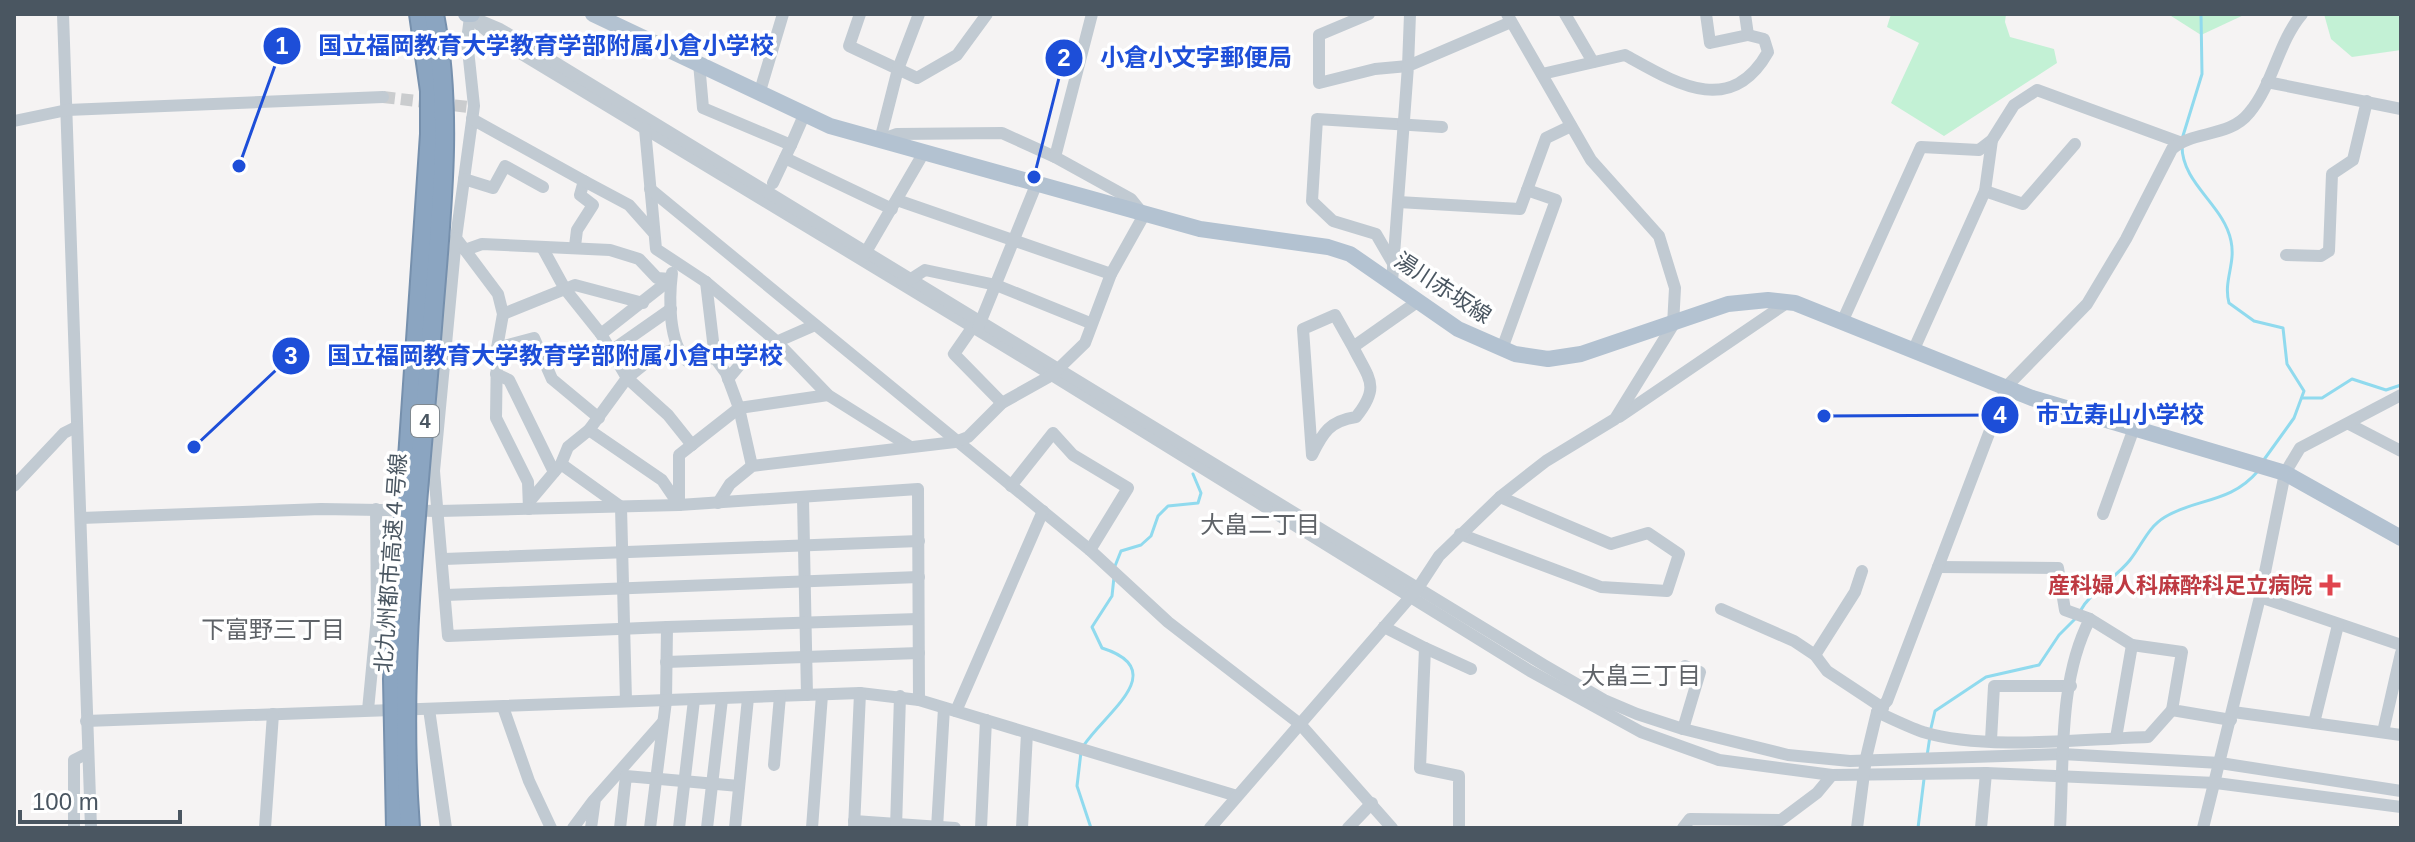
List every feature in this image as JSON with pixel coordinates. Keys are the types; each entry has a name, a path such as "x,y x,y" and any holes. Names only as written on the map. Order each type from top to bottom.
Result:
{"highway":[{"name":"北九州都市高速４号線","path":"396,828 393,679 430,134 430,91 419,14"},
{"name":"北九州都市高速４号線","path":"410,828 406,747 408,653 446,133 444,88 434,14"}],"main road":[{"name":"湯川赤坂線","path":"593,14 830,126 1200,229 1328,247 1350,254 1393,273 1417,302 1458,329 1502,349 1548,359 1581,354 1728,304 1768,300 1788,302 1843,320 2032,398 2279,471 2401,538"}],"street":[{"path":"63,14 91,828"},
{"path":"65,65 70,14"},
{"path":"760,91 783,14"},
{"path":"860,14 849,46 917,78 957,55 987,14"},
{"path":"880,140 898,69 919,14"},
{"path":"1055,157 1092,14"},
{"path":"1369,14 1319,35 1319,83 1375,69 1408,66 1509,18 1591,160 1659,236 1675,288 1673,325 1615,419"},
{"path":"1393,273 1410,14"},
{"path":"1565,14 1593,62"},
{"path":"1542,74 1625,55 1685,87 1705,92 1732,86 1760,65 1768,52 1764,39 1748,35 1710,43 1706,14"},
{"path":"1745,14 1748,35"},
{"path":"1843,320 1921,147 1979,150 1992,140 2014,105 2037,90 2183,141 2218,134 2249,115 2302,14"},
{"path":"469,15 467,40 471,111 434,471 444,559 448,636 918,619"},
{"path":"469,15 497,39 645,129 864,256 911,279 977,327"},
{"path":"469,15 500,29 977,327 1415,592 1604,700 1683,729 1788,755 1850,761 1866,758 2062,754 2220,763 2401,791"},
{"path":"699,63 703,108 788,152 894,205 1111,274"},
{"path":"2267,82 2401,109"},
{"path":"14,121 67,110 383,97"},
{"path":"2286,255 2321,256 2329,251 2332,174 2353,160 2367,101"},
{"path":"471,111 629,205 653,232"},
{"path":"773,183 805,113"},
{"path":"1393,273 1376,234 1333,221 1312,201 1317,119 1442,127"},
{"path":"1398,202 1520,209 1546,138 1571,126"},
{"path":"645,129 656,249 706,282 775,340 828,395 909,446"},
{"path":"718,503 730,484 752,466 955,442 968,437 1002,403 1055,372 1085,343 1111,274 1144,215 1131,199 1055,157 1002,133 897,134 880,140"},
{"path":"1914,349 1985,191 1992,140"},
{"path":"1857,828 1866,758 1880,710 2007,386 2087,304 2126,239 2159,170 2183,141"},
{"path":"1985,191 2023,204 2075,144"},
{"path":"864,256 923,154"},
{"path":"464,179 493,188 505,166 543,187"},
{"path":"575,246 577,230 593,205 580,195 584,181"},
{"path":"1002,403 954,354 977,327 1036,185"},
{"path":"650,189 1090,550 1168,622 1300,724 1392,828"},
{"path":"1502,349 1556,200 1527,190"},
{"path":"456,238 498,294 503,314 497,348 496,418 528,482 529,506"},
{"path":"465,250 482,244 610,250 639,259 657,278 671,279"},
{"path":"542,247 565,289 601,334 627,378 668,415 692,445"},
{"path":"673,262 671,309 678,348 687,361 715,358"},
{"path":"911,279 925,270 996,285 1090,323"},
{"path":"601,334 671,279"},
{"path":"706,282 715,358 728,379 739,408 752,466"},
{"path":"503,314 575,285 643,303"},
{"path":"1353,347 1417,302"},
{"path":"1210,828 1415,592 1439,556 1500,497 1546,461 1615,419 1788,302"},
{"path":"611,351 671,309"},
{"path":"1335,315 1353,347 1373,388 1371,398 1356,417 1339,419 1324,430 1312,455 1303,329 1335,315"},
{"path":"728,379 749,354 815,325"},
{"path":"497,348 534,338 552,379 599,418"},
{"path":"529,506 558,468 568,447 589,430 627,378 653,357 678,348"},
{"path":"496,374 509,380 558,468 621,507"},
{"path":"679,505 679,455 739,408 828,395"},
{"path":"2203,828 2260,597 2279,471 2300,448 2401,395"},
{"path":"2349,424 2401,451"},
{"path":"14,486 64,433 76,427"},
{"path":"2103,514 2134,428"},
{"path":"589,430 662,480 679,505"},
{"path":"1011,486 1053,433 1073,455 1128,488 1090,550"},
{"path":"81,518 376,509 439,511 529,506 679,505 918,489 919,700"},
{"path":"1460,534 1601,587 1667,591 1679,554 1648,533 1611,544 1500,497"},
{"path":"803,498 807,695"},
{"path":"621,507 626,701"},
{"path":"368,710 377,616 376,509"},
{"path":"938,828 950,710 1043,511"},
{"path":"444,559 919,541"},
{"path":"1721,609 1794,641 1815,655 1827,671 1880,710 1931,733 1991,740 2148,737 2172,710 2182,652 2132,645 2087,618 2065,610 2058,568 1938,567"},
{"path":"1815,655 1855,592 1862,571"},
{"path":"446,595 623,591 919,577"},
{"path":"1415,592 1530,671 1634,729 1719,760 1864,777 1986,773 2216,783 2401,807"},
{"path":"2260,597 2401,645"},
{"path":"2060,828 2061,740 2079,640 2087,618"},
{"path":"2314,723 2338,625"},
{"path":"650,828 666,701 667,627"},
{"path":"1384,627 1471,669"},
{"path":"2116,738 2132,645"},
{"path":"1425,648 1420,768 1459,776 1459,828"},
{"path":"666,662 919,653"},
{"path":"2383,732 2401,653"},
{"path":"1683,729 1700,672 1685,666"},
{"path":"1991,740 1994,686 2071,686"},
{"path":"86,721 860,693 919,700 1237,796"},
{"path":"860,693 854,824 955,828"},
{"path":"812,828 822,695"},
{"path":"774,765 780,696"},
{"path":"896,826 900,696"},
{"path":"735,828 748,698"},
{"path":"707,828 722,699"},
{"path":"679,828 694,700"},
{"path":"503,707 529,781 551,828"},
{"path":"429,709 446,828"},
{"path":"2172,710 2314,723 2401,735"},
{"path":"265,828 273,714"},
{"path":"981,828 986,720"},
{"path":"573,828 663,722"},
{"path":"1022,828 1027,733"},
{"path":"74,828 74,760 88,753"},
{"path":"1981,828 1986,773"},
{"path":"1683,828 1690,819 1712,816 1781,820 1817,793 1832,775"},
{"path":"620,828 626,776 739,786"},
{"path":"591,828 595,799"},
{"path":"1348,828 1372,803"}],"green space":[{"path":"1891,14 2006,14 2010,37 2054,49 2057,63 1944,136 1891,103 1919,43 1887,27"},
{"path":"2168,14 2246,14 2201,35"},
{"path":"2324,14 2401,14 2401,50 2352,57 2331,39"}],"waterway":[{"path":"2182,139 2202,74 2201,14"},
{"path":"2182,146 2189,172 2220,216 2231,241 2227,287 2229,303 2254,321 2283,328 2287,364 2304,391 2294,418 2263,461"},
{"path":"2302,398 2322,398 2352,379 2386,390 2401,385"},
{"path":"2079,613 2090,597 2130,560 2159,521 2236,489 2258,471"},
{"path":"1115,566 1121,551 1141,545 1151,536 1158,516 1168,506 1198,503 1201,493 1193,474"},
{"path":"1084,745 1127,693 1133,680 1132,668 1122,657 1102,648 1092,627 1112,596 1114,577"},
{"path":"1931,728 1935,711 1986,677 2039,665 2059,635 2075,619"},
{"path":"1927,756 1930,736"},
{"path":"1081,752 1077,786 1091,828"},
{"path":"1918,828 1924,779"}],"tunnel":[{"path":"383,97 468,107"}],"place":[{"name":"国立福岡教育大学教育学部附属小倉小学校","path":"239,166"},
{"name":"小倉小文字郵便局","path":"1034,177"},
{"name":"市立寿山小学校","path":"1824,416"},
{"name":"国立福岡教育大学教育学部附属小倉中学校","path":"194,447"},
{"name":"産科婦人科麻酔科足立病院","path":"2330,585"}],"district":[{"name":"大畠二丁目","path":"1260,524"},
{"name":"下富野三丁目","path":"273,629"},
{"name":"大畠三丁目","path":"1641,675"}]}
